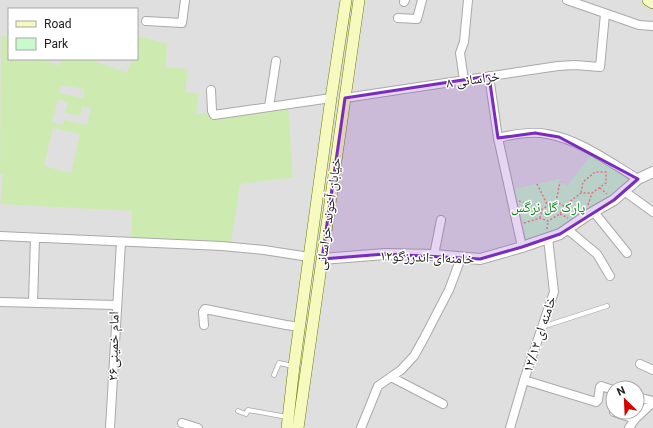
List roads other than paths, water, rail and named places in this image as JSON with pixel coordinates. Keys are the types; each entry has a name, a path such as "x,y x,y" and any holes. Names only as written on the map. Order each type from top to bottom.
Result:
{"main road":[{"name":"خیابان آخوند خراسانی","path":"287,423 331,98 346,0"},
{"name":"خیابان آخوند خراسانی","path":"298,428 359,0"},
{"path":"648,0 653,3"}],"street":[{"path":"146,21 182,23 185,0"},
{"path":"398,18 417,19 422,0"},
{"path":"464,80 460,53 464,42 468,0"},
{"path":"567,0 639,25 653,26"},
{"name":"خراسانی ۸","path":"345,98 558,66 575,65 600,67 605,14"},
{"path":"269,107 276,61"},
{"path":"489,76 498,138 522,247"},
{"path":"211,90 212,111 214,115 331,98"},
{"path":"498,138 515,134 535,133 559,137 583,147 638,179"},
{"name":"خامنه‌ای-اندرزگو۱۲","path":"322,259 384,254 434,255 480,259 560,234 614,200 638,179 653,172"},
{"path":"624,191 653,212"},
{"path":"594,212 627,253"},
{"path":"434,255 441,220"},
{"path":"567,229 597,254 610,276"},
{"path":"0,236 222,246 264,250 309,257"},
{"path":"33,303 35,238"},
{"name":"خامنه ای ۱۲/۱۲","path":"510,428 541,327 554,292 548,238"},
{"path":"116,306 121,242"},
{"path":"361,428 378,386 401,370 417,351 449,290 461,258"},
{"name":"امام خمینی۲۶","path":"0,302 116,306 110,428"},
{"path":"204,325 203,312 205,309 286,326 300,327"},
{"path":"640,364 653,370"},
{"path":"391,377 443,404"},
{"path":"524,380 596,402 598,400 600,387 605,387"},
{"path":"645,409 653,401"},
{"path":"182,423 198,428"}],"lane":[{"path":"541,327 608,306"},
{"path":"274,375 279,363 294,366"},
{"path":"238,411 246,414 248,410 287,423"}],"park label":[{"name":"پارک گل نرگس","path":"548,207"}]}
